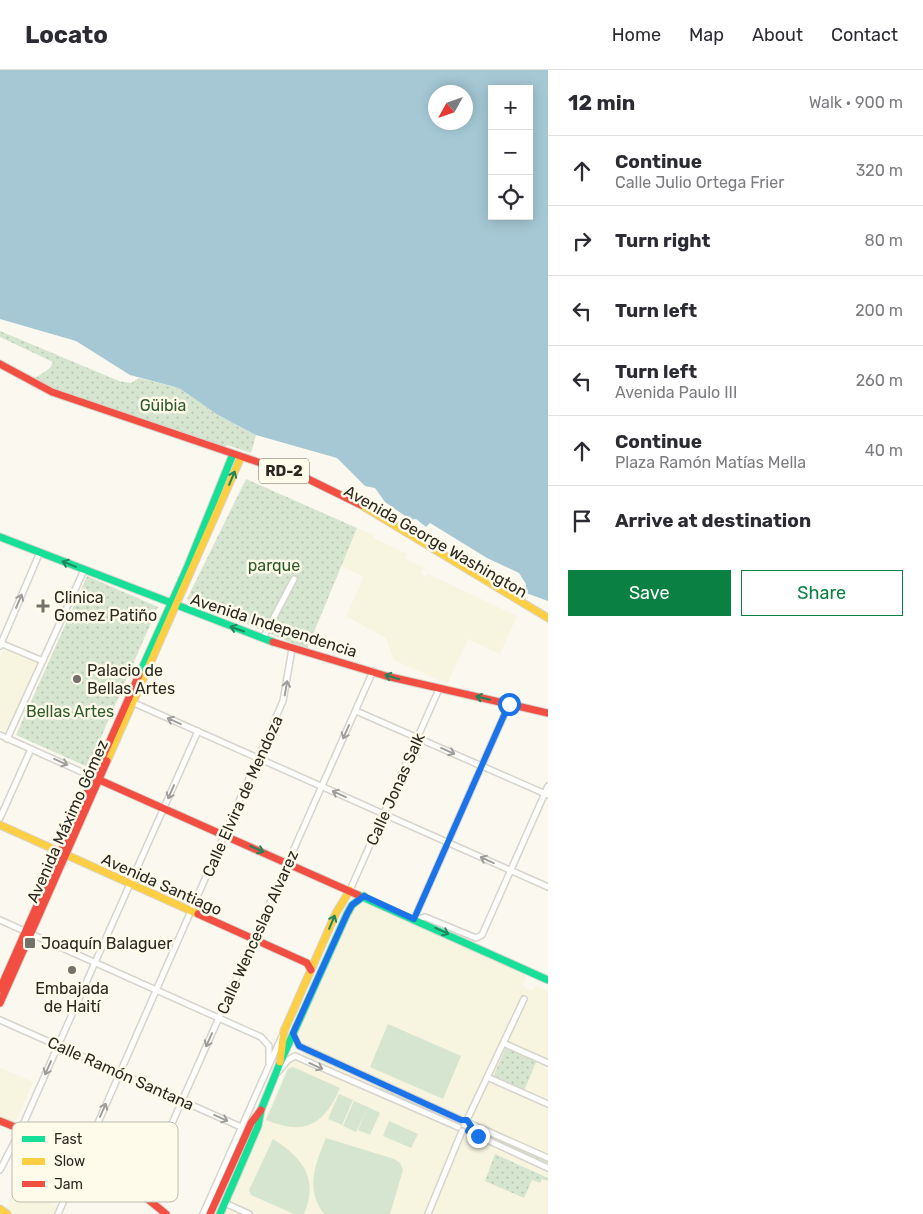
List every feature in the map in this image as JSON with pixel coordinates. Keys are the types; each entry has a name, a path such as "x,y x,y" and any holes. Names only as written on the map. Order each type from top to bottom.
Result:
{"main road":[{"name":"Avenida George Washington","path":"0,364 52,392 233,456"},
{"name":"Avenida George Washington","path":"0,370 41,393 78,408 308,479 352,499 548,618"},
{"name":"Avenida Máximo Gómez","path":"97,779 134,703 233,456"},
{"name":"Avenida George Washington","path":"240,458 302,483 372,516 548,623"},
{"name":"Avenida Máximo Gómez","path":"0,1003 97,779 240,458"},
{"name":"Avenida Independencia","path":"0,537 174,606 292,648 440,689 548,713"},
{"path":"97,779 364,896 548,980"},
{"name":"Avenida Santiago","path":"0,826 307,963 311,970"},
{"path":"280,1063 284,1031 336,913 350,890"},
{"path":"220,1214 258,1126 261,1110 293,1033 347,914 352,905 364,896"},
{"name":"Avenida Máximo Gómez","path":"0,989 30,933"},
{"path":"210,1214 251,1123 261,1110"},
{"path":"0,1121 12,1126"},
{"path":"152,1202 166,1214"},
{"path":"0,1209 7,1214"}],"street":[{"path":"40,552 0,644 43,661"},
{"path":"8,739 84,570"},
{"path":"263,638 294,579"},
{"name":"Calle Elvira de Mendoza","path":"98,1122 283,701 292,648"},
{"name":"Calle Wenceslao Alvarez","path":"173,1122 373,671"},
{"name":"Calle Jonas Salk","path":"350,890 440,689"},
{"path":"134,703 548,887"},
{"path":"415,919 509,704"},
{"path":"356,711 546,794"},
{"path":"24,1122 198,731"},
{"path":"0,736 97,779"},
{"path":"0,818 32,749"},
{"path":"415,919 425,917 476,938 482,936 548,786"},
{"path":"0,920 261,1037 268,1046 269,1062"},
{"path":"437,1214 429,1212 466,1121 524,999"},
{"name":"Calle Ramón Santana","path":"0,1020 241,1127"},
{"path":"203,1214 284,1031"},
{"path":"293,1033 299,1046 548,1158"},
{"path":"503,1043 548,1063"},
{"path":"276,1073 288,1060 295,1056 299,1046"},
{"path":"295,1056 548,1168"},
{"path":"487,1077 548,1104"},
{"path":"365,1087 369,1078"},
{"path":"373,1091 377,1082"},
{"path":"463,1130 466,1121"},
{"path":"0,1170 12,1147"},
{"name":"Calle Elvira de Mendoza","path":"58,1214 63,1202"},
{"path":"225,1203 249,1214"}],"shaded area":[{"path":"357,528 374,535 373,538 407,554 405,559 423,567 420,574 426,577 428,574 517,616 500,654 468,639 447,684 394,660 386,638 346,616 364,577 340,565"},
{"path":"4,648 37,663 7,732 0,729 0,657"},
{"path":"366,902 520,970 526,977 522,986 532,991 536,986 548,991 548,1214 222,1214 232,1203 230,1196 290,1062 295,1058 300,1061 307,1046 300,1042 298,1036 356,906"},
{"path":"0,1068 33,1082 16,1122 12,1123 0,1117"},
{"path":"12,1197 12,1202 50,1202 58,1207 55,1214 11,1214 5,1210"}],"green space":[{"name":"Güibia","path":"0,331 119,381 131,383 139,378 179,388 218,415 256,435 251,453 227,445 223,449 31,381 50,368 53,362 0,337"},
{"name":"parque","path":"246,479 357,528 307,649 187,599"},
{"name":"Bellas Artes","path":"87,576 158,607 88,767 16,735"},
{"path":"388,1024 461,1056 443,1099 370,1067"},
{"path":"506,1047 537,1060 524,1091 493,1077"},
{"path":"293,1067 340,1088 334,1101 320,1119 302,1127 280,1125 266,1120 288,1069"},
{"path":"381,1087 452,1118 451,1121 379,1090"},
{"path":"339,1094 353,1100 342,1125 328,1119"},
{"path":"354,1101 368,1107 356,1132 343,1126"},
{"path":"368,1107 380,1113 370,1135 358,1130"},
{"path":"389,1121 418,1134 411,1148 383,1136"},
{"path":"476,1128 548,1160 548,1165 475,1132"},
{"path":"326,1138 394,1159 400,1163 403,1170 390,1214 324,1214 318,1205 313,1186 318,1157"},
{"path":"273,1139 293,1154 305,1170 310,1190 304,1214 294,1214 251,1195 249,1190"},
{"path":"495,1154 548,1178 547,1181 542,1179 540,1183 532,1180 524,1198 485,1181"}],"water":[{"path":"0,70 548,70 548,601 526,593 526,584 519,573 487,558 430,523 426,527 416,519 411,520 385,502 375,488 365,486 337,458 256,435 218,415 179,388 130,375 76,341 0,319"}],"traffic: fast":[{"path":"139,675 187,568 233,454"},
{"path":"0,537 273,642"},
{"path":"358,895 548,980"},
{"path":"220,1214 258,1126 261,1110 280,1063 347,914 352,905 364,896"}],"traffic: slow":[{"path":"107,761 241,457"},
{"path":"361,505 548,618"},
{"path":"0,825 198,914"},
{"path":"280,1062 284,1031 336,913 350,890"},
{"path":"0,1209 7,1214"}],"traffic: jam":[{"path":"0,364 52,392 308,479 361,505"},
{"path":"273,642 386,676 548,713"},
{"path":"0,989 139,675"},
{"path":"0,1003 107,761"},
{"path":"95,778 358,895"},
{"path":"198,914 307,963 311,970"},
{"path":"210,1214 251,1123 261,1110"},
{"path":"0,1121 12,1126"},
{"path":"151,1202 166,1214"}],"place":[{"name":"Clinica Gomez Patiño","path":"43,606"},
{"name":"Palacio de Bellas Artes","path":"77,679"},
{"name":"Joaquín Balaguer","path":"30,943"},
{"name":"Embajada de Haití","path":"72,970"}],"route":[{"path":"478,1136 468,1131 471,1126 467,1120 461,1120 299,1046 293,1033 352,905 364,896 414,919 509,704"}]}
